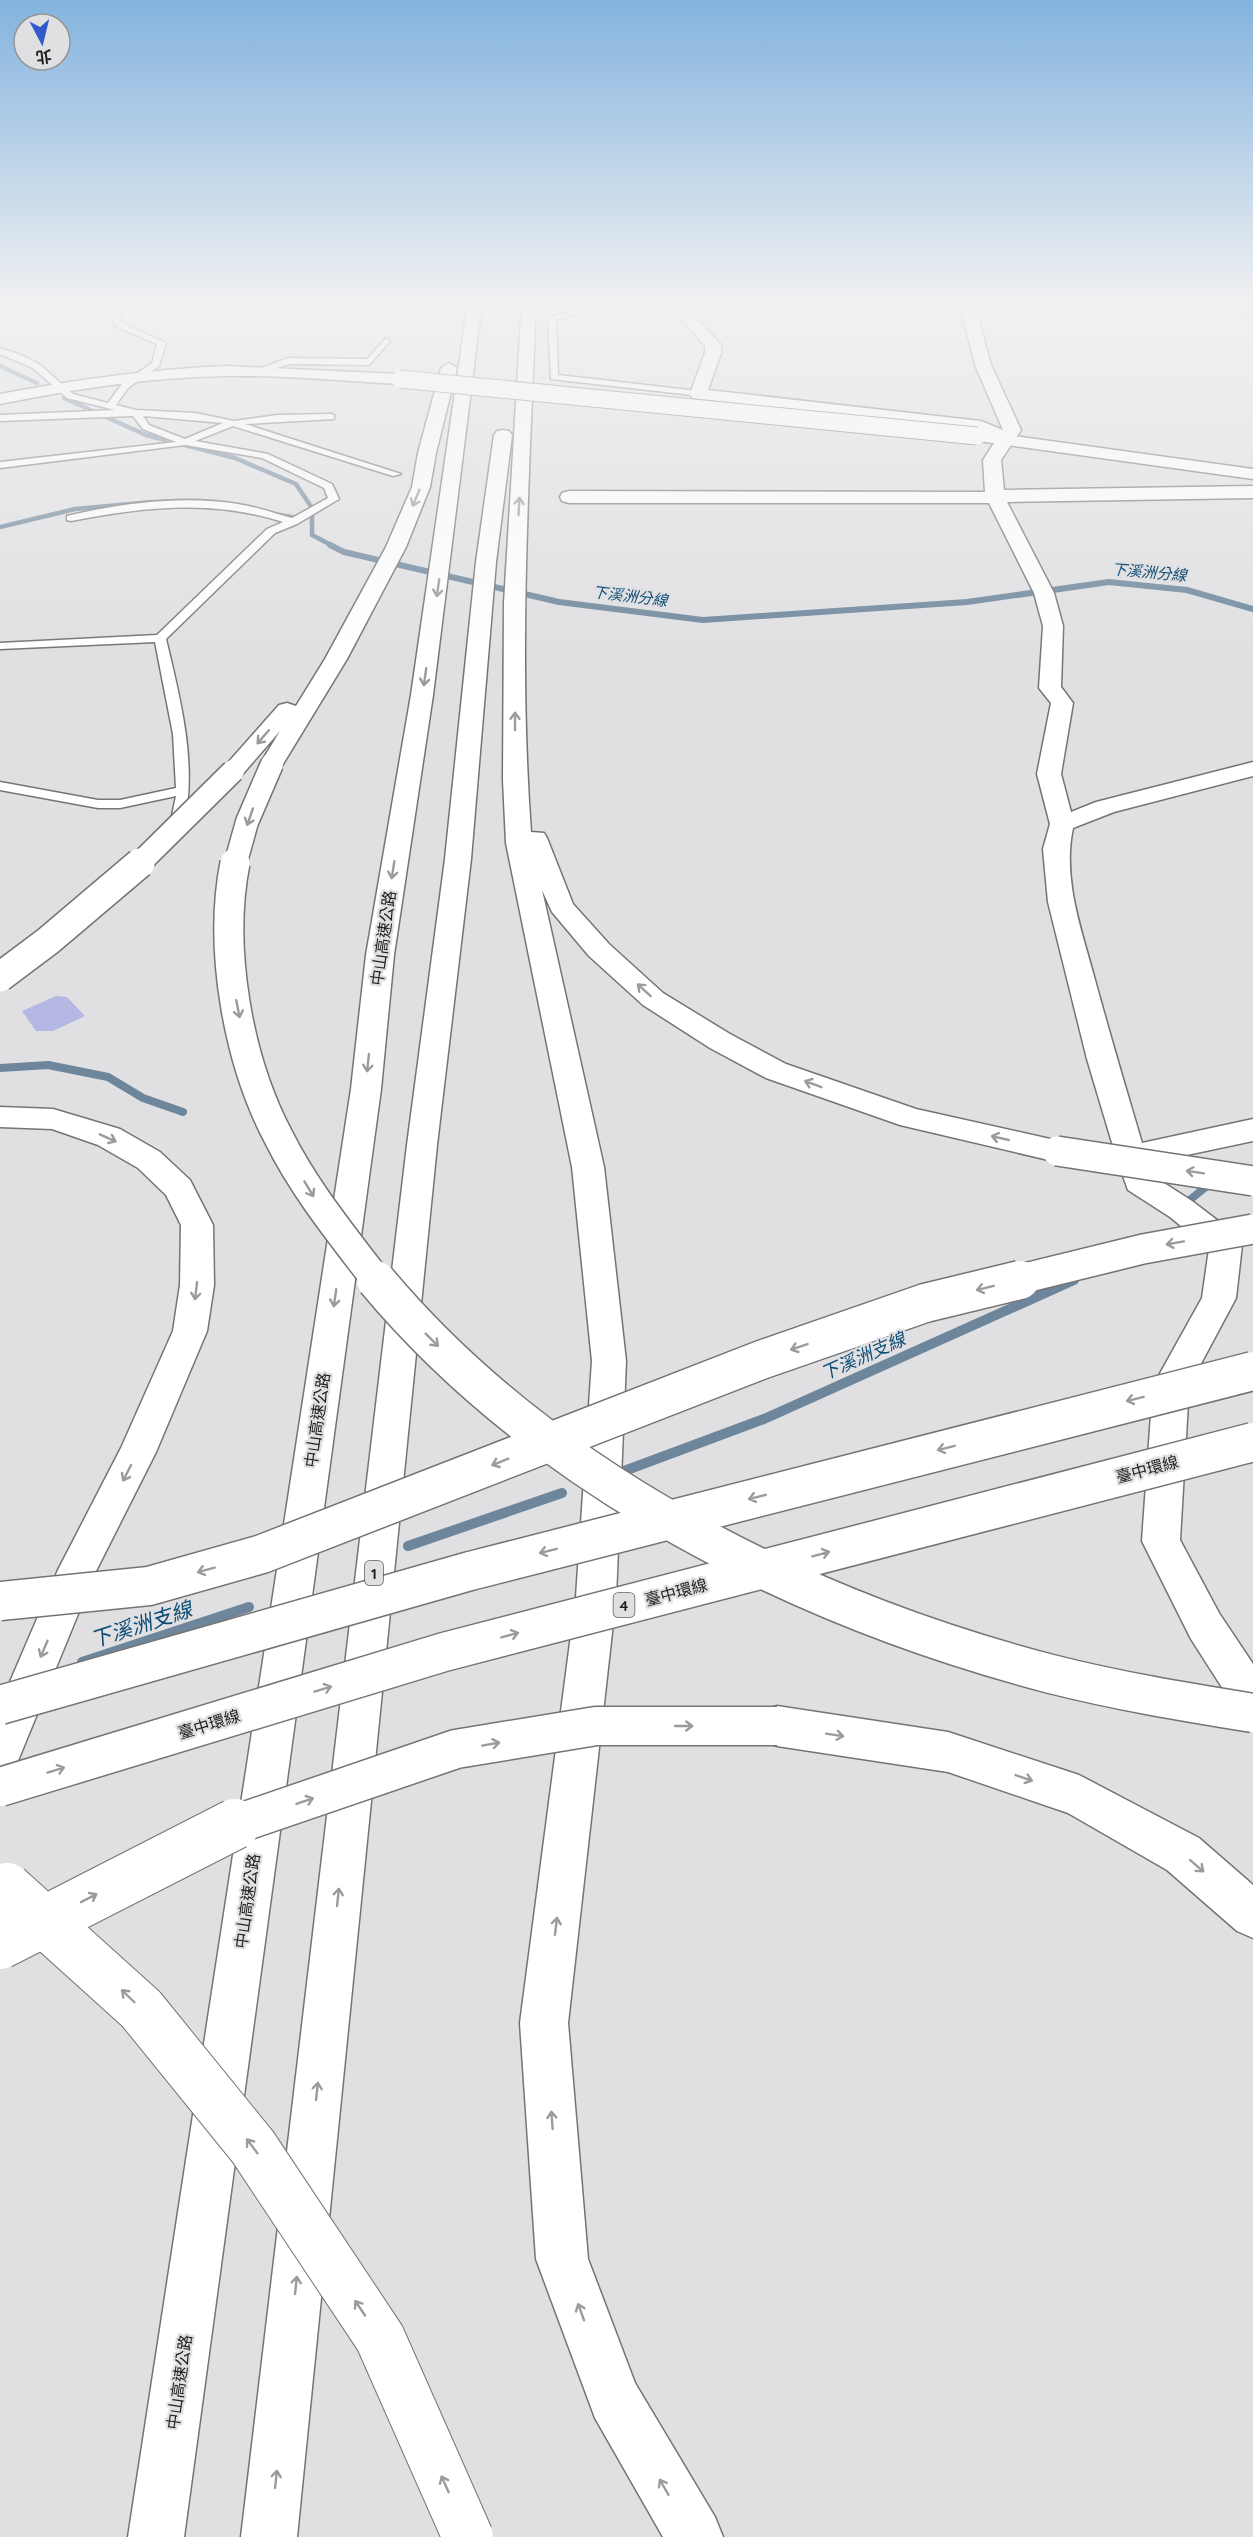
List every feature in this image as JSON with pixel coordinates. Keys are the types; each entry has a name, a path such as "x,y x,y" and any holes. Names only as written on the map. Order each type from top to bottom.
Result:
{"main road":[{"path":"435,420 421,487 396,547 369,600 304,698 252,811 235,861 230,919 232,980 256,1085 278,1139 315,1200 367,1271 434,1342 480,1385 540,1434 620,1490 728,1553 863,1614 989,1657 1115,1689 1253,1713"},
{"name":"中山高速公路","path":"156,2537 364,1101 380,955 433,619 460,420"},
{"name":"1","path":"269,2537 425,1123 458,859 499,606 486,562 505,420"},
{"path":"524,420 516,565 499,606 519,843 588,1167 609,1361 596,1597 544,2022 562,2259 614,2399 695,2537"},
{"path":"819,420 1005,438 1253,474"},
{"path":"931,420 981,426 1005,438"},
{"path":"1008,420 1012,430 992,460 995,497 1047,602 1053,626 1050,688 1062,704 1049,774 1062,824 1056,849 1061,902 1102,1059 1139,1182 1181,1209 1226,1245 1219,1298 1171,1386 1161,1541 1205,1626 1237,1676 1253,1689"},
{"path":"569,497 995,497 1253,492"},
{"path":"0,977 48,941 132,871 304,698"},
{"path":"1062,824 1105,807 1253,769"},
{"path":"515,780 561,906 599,950 653,999 720,1041 776,1071 911,1118 1058,1151 1253,1181"},
{"path":"0,1117 53,1119 109,1137 149,1160 179,1188 197,1225 197,1285 189,1331 138,1452 77,1570 0,1754"},
{"path":"1131,1156 1253,1130"},
{"path":"0,1601 149,1586 262,1554 761,1360 925,1303 1143,1249 1253,1229"},
{"path":"0,1705 470,1571 1253,1371"},
{"name":"臺中環線","path":"0,1787 444,1652 1253,1442"},
{"path":"0,1944 226,1827 456,1749 596,1726 777,1726 948,1752 1080,1796 1183,1854 1253,1914"},
{"path":"0,1882 97,1966 141,2009 254,2147 380,2338 468,2537"}],"lane":[{"path":"0,646 64,645 160,638 271,531 334,500 328,486 265,456 185,442 146,427 141,420"},
{"path":"219,420 396,474"},
{"path":"0,465 185,442 219,427 249,420"},
{"path":"71,518 115,510 215,505 257,510 293,522"},
{"path":"0,984 110,893 177,829 184,790 175,707 160,638"},
{"path":"0,786 98,804 120,804 184,790"}],"building":[{"path":"56,996 67,997 85,1016 53,1031 36,1031 22,1011"}],"waterway":[{"name":"下溪洲分線","path":"114,420 146,435 235,458 296,484 312,508 312,535 333,546"},
{"path":"0,527 75,509 152,502"},
{"path":"273,514 303,519"},
{"name":"下溪洲分線","path":"330,545 344,552 559,602 703,620 967,602 1109,582 1187,590 1253,609"},
{"path":"0,1068 48,1065 108,1077 143,1098 183,1112"},
{"name":"下溪洲支線","path":"1181,1207 1212,1182"},
{"name":"下溪洲支線","path":"1070,1281 1075,1279"},
{"name":"下溪洲支線","path":"616,1474 764,1419 1074,1280"},
{"name":"下溪洲支線","path":"408,1546 562,1493"},
{"name":"下溪洲支線","path":"82,1662 249,1607"}]}
